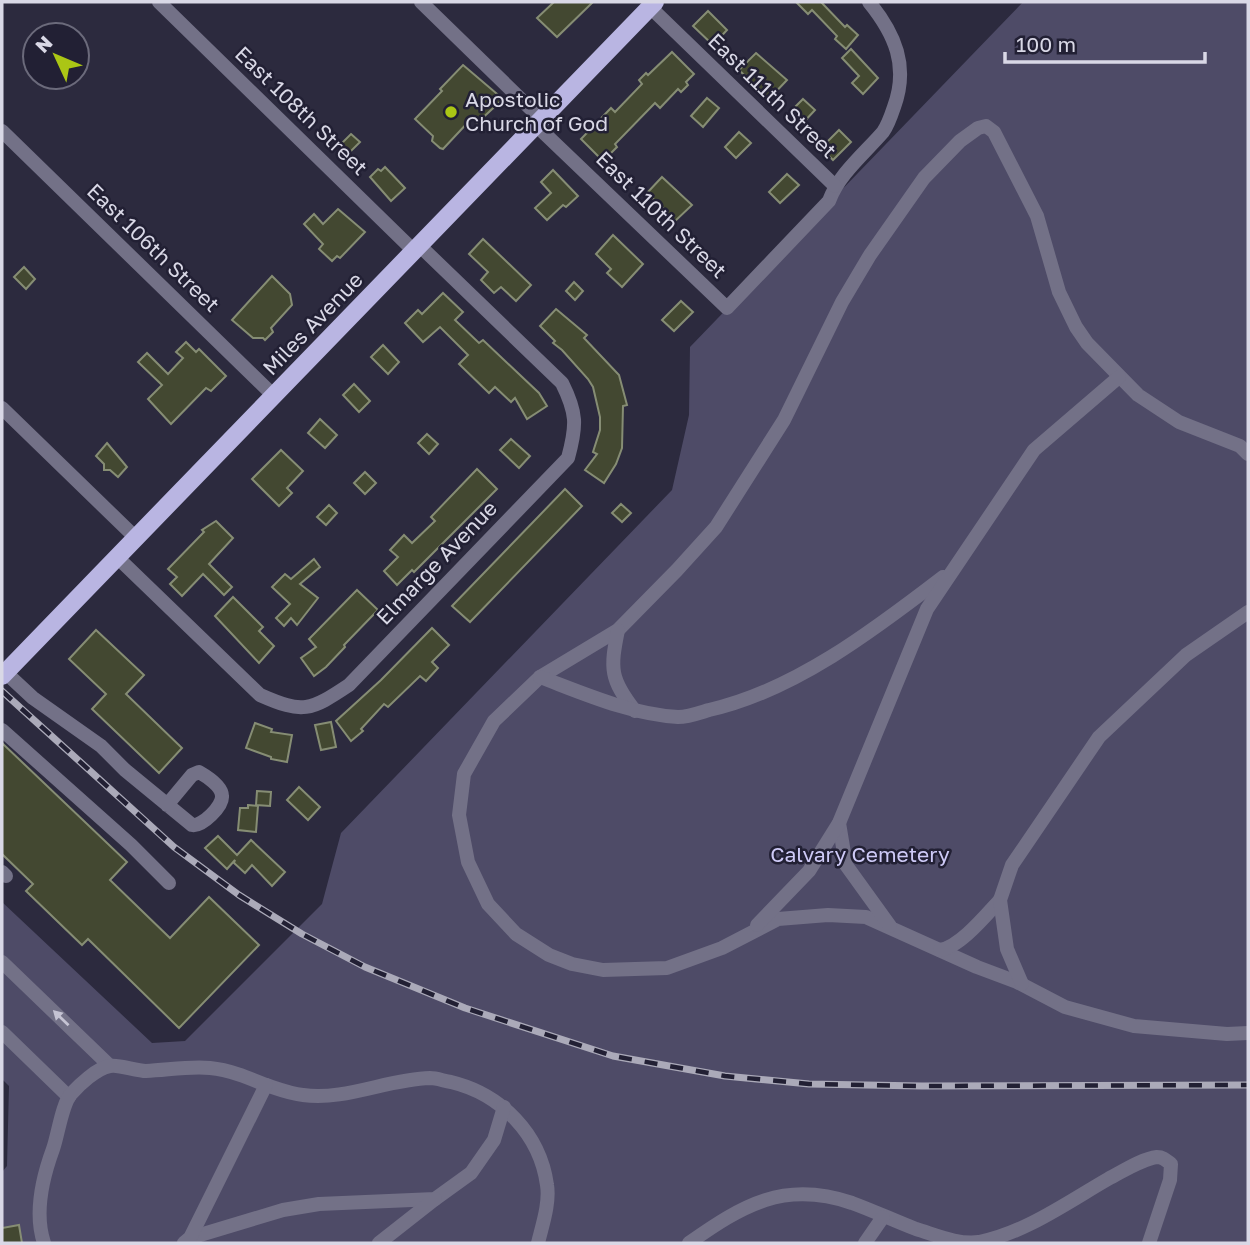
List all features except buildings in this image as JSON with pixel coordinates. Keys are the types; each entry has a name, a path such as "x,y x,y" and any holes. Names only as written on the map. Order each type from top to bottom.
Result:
{"main road":[{"name":"Miles Avenue","path":"4,674 653,4"}],"street":[{"name":"East 108th Street","path":"159,2 417,248"},
{"name":"East 110th Street","path":"421,2 533,111 543,131 727,308 829,201 835,186"},
{"path":"835,186 886,129 899,94 900,58 887,24 869,2"},
{"name":"East 111th Street","path":"653,4 835,186"},
{"path":"1246,449 1179,422 1138,395 1087,343 1059,292 1037,216 994,132 986,126 978,128 960,141 924,178 870,254 842,302 784,420 716,527 618,630 540,677 494,721 464,774 459,815 468,862 488,904 516,934 549,955 572,964 603,970 667,968 722,948 778,919 828,915 866,917 1022,985 1065,1007 1134,1026 1227,1034 1248,1033"},
{"name":"East 106th Street","path":"2,131 274,396"},
{"name":"Elmarge Avenue","path":"118,558 260,695 290,708 320,704 349,685 568,458 576,428 573,404 562,383 417,248"},
{"path":"747,935 810,871 839,823 927,609 1034,450 1119,377"},
{"path":"2,408 137,539"},
{"path":"540,677 635,711 681,717 739,703 791,680 842,648 954,569"},
{"path":"940,950 947,949 975,926 1000,900 1012,864 1099,737 1186,654 1248,612"},
{"path":"618,630 611,661 618,689 635,711"},
{"path":"4,674 101,746 167,805"},
{"path":"2,730 170,883"},
{"path":"839,823 845,865 892,929"},
{"path":"1000,900 1007,950 1022,985"},
{"path":"2,962 110,1066 145,1071 210,1068 243,1075 304,1096 338,1094 399,1081 433,1078 463,1085 486,1095 504,1107 531,1136 548,1187 538,1243"},
{"path":"2,1032 69,1097"},
{"path":"44,1243 40,1231 40,1196 69,1097 97,1073 110,1066"},
{"path":"187,1240 267,1085"},
{"path":"379,1243 471,1172 494,1140 504,1107"},
{"path":"689,1243 728,1216 756,1202 784,1194 808,1195 850,1203 954,1241 977,1242 1012,1237 1122,1172 1156,1157 1164,1158 1171,1164 1170,1180 1149,1243"},
{"path":"187,1240 283,1210 318,1204 435,1199"},
{"path":"865,1243 883,1217"}],"green space":[{"name":"Calvary Cemetery","path":"1023,2 1248,2 1248,1243 2,1243 2,1172 7,1166 9,1086 2,1079 2,902 152,1043 185,1041 322,904 341,833 672,490 689,415 690,347"}],"railway":[{"path":"2,691 174,847 239,895 302,934 365,967 465,1008 613,1056 725,1076 809,1084 1248,1085"}],"place":[{"name":"Apostolic Church of God","path":"451,112"}]}
